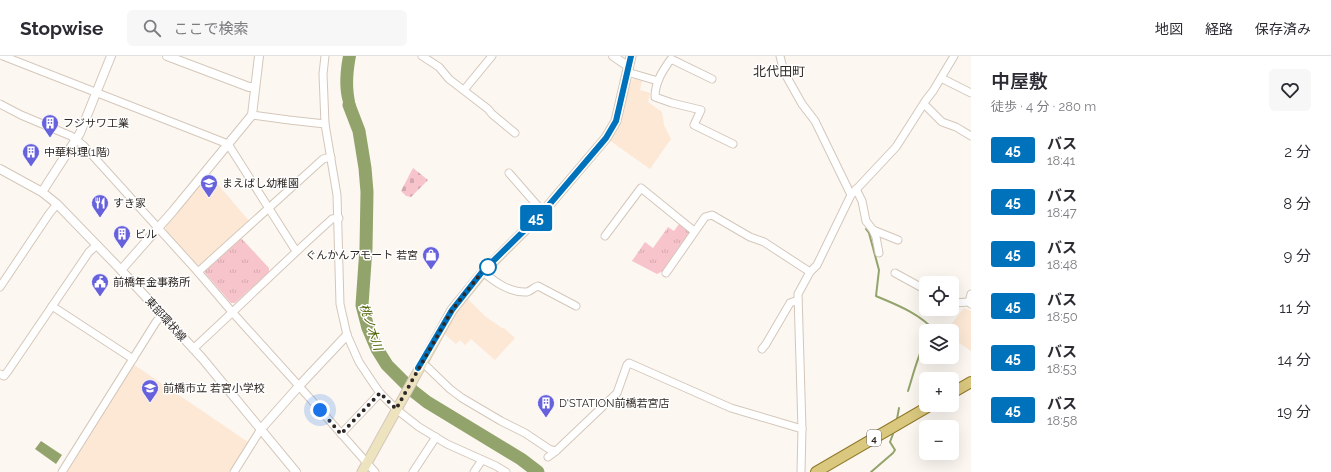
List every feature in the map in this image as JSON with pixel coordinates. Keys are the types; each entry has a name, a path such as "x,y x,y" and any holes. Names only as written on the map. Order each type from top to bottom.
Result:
{"main road":[{"path":"362,472 420,365 452,310 482,272 543,212 606,138 616,121 631,56"},
{"path":"959,389 971,382"},
{"name":"4","path":"824,470 919,412"}],"street":[{"path":"3,56 228,144 296,251"},
{"path":"42,192 77,140 111,56"},
{"path":"167,56 249,87 255,87"},
{"path":"121,270 252,115 259,56"},
{"path":"325,56 323,74 325,124 337,195 339,218 340,304 347,335 359,362 380,393 396,409 436,438 506,472"},
{"path":"422,56 438,67 446,76 488,109 515,133"},
{"path":"464,90 492,56"},
{"path":"613,56 628,69 658,81"},
{"path":"780,56 784,72 802,104 814,121 851,195"},
{"path":"801,472 802,429 798,294 810,272 817,265 851,195 896,147 954,56"},
{"path":"712,79 671,59 661,73 655,90 655,97 701,110 694,125 733,144"},
{"path":"941,78 971,93"},
{"path":"0,104 77,140 83,145 375,472"},
{"path":"924,104 942,122 962,129 971,136"},
{"path":"252,115 325,124"},
{"path":"198,272 323,159 331,157"},
{"name":"東部環状線","path":"0,169 42,192 57,204 121,270 193,349 296,472"},
{"path":"509,172 543,212"},
{"path":"605,236 641,188 682,223 694,231"},
{"path":"856,189 862,201 866,221 876,237 879,253"},
{"path":"0,287 57,204"},
{"path":"666,273 705,217 712,216 750,237 764,242 810,272"},
{"path":"193,349 233,313 296,251 332,219 339,218"},
{"path":"873,230 898,240"},
{"path":"0,374 4,376 8,372 89,252 97,245"},
{"path":"482,272 505,287 528,292 538,286 576,306"},
{"path":"895,274 919,286"},
{"path":"959,303 970,304 971,294"},
{"path":"762,349 790,303 798,300"},
{"path":"52,306 133,359"},
{"path":"62,472 156,322 162,315"},
{"path":"234,472 261,429 347,335"},
{"path":"548,457 556,452 617,393 628,363 731,408 802,429"},
{"path":"420,365 462,398 501,421 526,433 549,449 556,452"},
{"path":"341,434 380,393"},
{"path":"413,472 436,438"},
{"path":"474,472 482,460"}],"shaded area":[{"path":"343,56 356,56 353,86 357,111 363,131 343,103 341,90 341,69"},
{"path":"635,79 642,81 640,90 650,93 648,102 662,112 664,125 671,139 650,169 609,140 630,81"},
{"name":"まえばし幼稚園","path":"209,174 250,222 201,266 197,265 166,231 166,226"},
{"path":"466,297 486,317 504,328 515,338 495,360 471,339 465,345 460,340 456,344 443,333 454,312"},
{"path":"964,308 971,311 971,351 959,343 959,324 951,324"},
{"name":"前橋市立 若宮小学校","path":"133,364 248,442 229,472 65,472"},
{"path":"41,441 62,455 56,464 35,449"}],"green space":[{"path":"413,168 428,180 411,197 406,196 401,191"},
{"path":"679,224 691,233 665,270 657,274 632,261 645,242 653,248 668,227 674,231"},
{"path":"238,239 242,239 269,268 269,272 235,303 231,303 205,273 205,269"}],"waterway":[{"name":"桃ノ木川","path":"349,105 359,131 367,192 366,248 362,305 368,328 377,349 387,365 413,391 427,402 521,459 538,472"},
{"path":"866,229 869,233 879,270 876,296 915,314 928,324"},
{"path":"908,391 919,356"},
{"path":"897,419 899,408"},
{"path":"871,472 895,450 890,442 893,434"}],"bus line":[{"name":"45","path":"418,368 452,310 482,272 543,212 606,138 616,121 631,56"}],"place":[{"name":"フジサワ工業","path":"50,138"},
{"name":"中華料理(1階)","path":"31,167"},
{"name":"まえばし幼稚園","path":"209,198"},
{"name":"すき家","path":"100,218"},
{"name":"ビル","path":"122,249"},
{"name":"ぐんかんアモート 若宮","path":"431,270"},
{"name":"前橋年金事務所","path":"100,297"},
{"name":"前橋市立 若宮小学校","path":"150,403"},
{"name":"D'STATION前橋若宮店","path":"546,418"}],"district":[{"name":"北代田町","path":"779,71"}],"route":[{"path":"320,410 341,434 380,393 396,409 452,310 482,272 493,262 488,267"}]}
